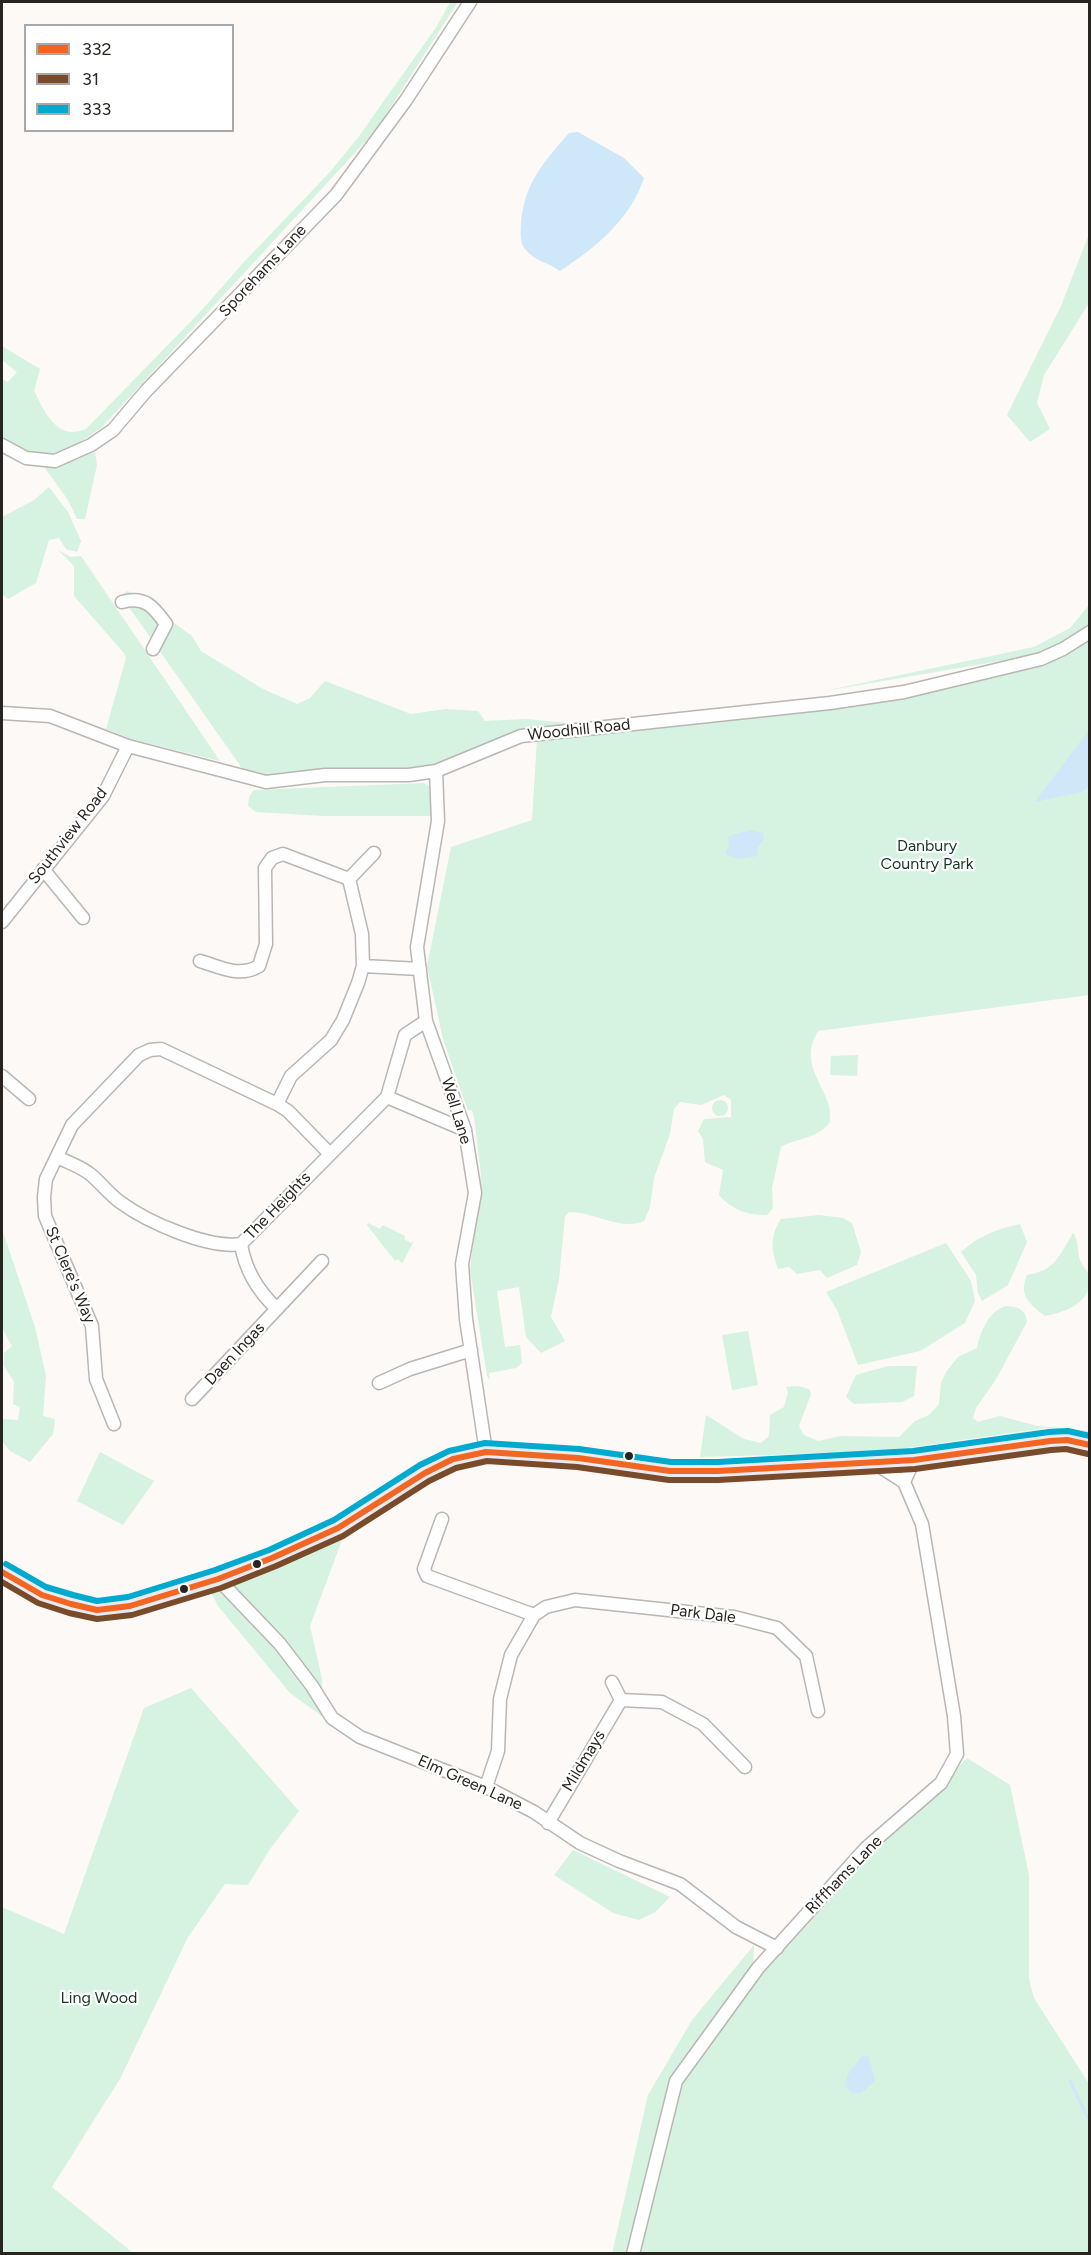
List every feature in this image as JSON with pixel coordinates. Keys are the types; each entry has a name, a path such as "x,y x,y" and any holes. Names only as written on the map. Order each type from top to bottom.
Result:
{"main road":[{"path":"2,1572 42,1595 97,1610 130,1606 219,1579 338,1528 425,1473 453,1459 486,1452 578,1458 670,1471 718,1471 914,1460 1050,1441 1067,1440 1089,1445"}],"street":[{"name":"Sporehams Lane","path":"2,445 26,458 41,462 55,461 91,445 113,430 146,391 336,195 406,100 470,2"},
{"path":"122,602 136,598 145,602 166,624 153,649"},
{"name":"Woodhill Road","path":"2,713 50,716 128,746 266,782 325,775 409,775 436,771 521,736 830,703 904,692 1041,659 1063,649 1089,632"},
{"name":"Southview Road","path":"2,922 103,796 128,746"},
{"name":"Well Lane","path":"436,771 438,820 417,947 426,1021 465,1130 475,1193 462,1264 471,1350 486,1452"},
{"path":"349,879 374,853"},
{"path":"200,961 237,973 248,973 259,966 267,944 265,868 272,858 283,854 349,879"},
{"path":"43,869 83,918"},
{"path":"277,1104 291,1076 331,1040 343,1020 363,966 362,934 349,879"},
{"path":"363,966 420,969"},
{"name":"The Heights","path":"57,1156 88,1172 119,1201 143,1216 202,1239 229,1246 241,1244 387,1097 405,1035 426,1021"},
{"name":"St Clere's Way","path":"114,1424 96,1379 92,1326 45,1216 46,1179 72,1125 139,1055 150,1050 161,1050 277,1104 288,1111 329,1153"},
{"path":"2,1076 29,1099"},
{"path":"387,1097 465,1130"},
{"name":"Daen Ingas","path":"241,1244 245,1261 257,1288 277,1309"},
{"name":"Daen Ingas","path":"192,1399 322,1261"},
{"path":"379,1383 410,1369 471,1350"},
{"path":"874,1463 904,1482 914,1460"},
{"name":"Riffhams Lane","path":"633,2253 676,2081 758,1968 866,1848 941,1783 957,1754 954,1716 922,1524 904,1482"},
{"path":"442,1519 424,1569 426,1576 534,1615 511,1655 500,1699 498,1751 486,1787"},
{"name":"Elm Green Lane","path":"219,1579 280,1644 312,1686 332,1718 360,1737 486,1787 534,1812 580,1843 619,1861 680,1884 736,1927 777,1948"},
{"name":"Park Dale","path":"534,1615 546,1607 575,1600 734,1617 777,1628 806,1656 818,1711"},
{"path":"612,1682 621,1700 662,1702 703,1724 745,1767"},
{"name":"Mildmays","path":"548,1823 621,1700"},
{"path":"758,1968 762,1939"}],"green space":[{"path":"450,2 458,2 376,130 102,427 75,446 54,455 32,454 2,438 2,379 8,382 17,372 2,360 2,346 40,369 34,391 54,423 67,431 76,432 86,429 200,312 329,173 357,139 437,26"},
{"path":"1089,234 1089,303 1044,375 1037,403 1050,429 1030,442 1007,415 1061,306"},
{"path":"95,452 97,465 85,519 77,519 68,500 45,468 48,464"},
{"path":"49,487 68,512 81,541 77,552 66,549 59,538 49,540 36,583 8,599 2,594 2,517 34,500"},
{"path":"58,550 71,557 81,556 220,761 131,739 106,729 126,658 74,596 74,566"},
{"path":"127,591 192,636 201,651 263,689 297,704 310,698 325,681 411,714 446,709 478,711 485,721 526,719 610,727 510,732 493,744 440,764 411,770 258,775 244,771 121,596"},
{"path":"1089,605 1089,625 1058,651 819,692 1034,647 1070,628"},
{"name":"Danbury Country Park","path":"1089,638 1089,995 818,1031 812,1044 811,1056 817,1079 827,1100 830,1122 820,1132 781,1147 772,1188 773,1208 767,1215 740,1211 724,1200 719,1195 723,1170 705,1162 703,1139 698,1131 704,1119 731,1117 731,1100 724,1095 701,1105 680,1102 674,1109 670,1134 654,1178 650,1207 644,1221 617,1223 569,1212 565,1216 559,1279 551,1317 565,1341 541,1353 526,1337 519,1287 497,1291 505,1347 520,1345 522,1363 516,1368 489,1373 490,1380 487,1376 470,1270 481,1174 474,1117 472,1110 468,1111 443,1039 427,966 451,847 532,820 537,740 753,717 914,694 1032,668 1062,656"},
{"path":"424,783 432,788 433,815 431,818 430,816 323,816 256,812 248,806 249,797 254,790"},
{"path":"858,1055 857,1076 830,1075 831,1056"},
{"path":"717,1100 723,1100 728,1108 726,1114 717,1116 712,1111 712,1105"},
{"path":"819,1215 843,1218 852,1223 861,1252 857,1265 827,1278 820,1270 797,1274 789,1267 778,1269 773,1237 781,1219"},
{"path":"368,1223 380,1229 383,1225 405,1236 404,1239 411,1243 414,1241 402,1264 398,1259 395,1261 367,1225"},
{"path":"1020,1224 1027,1242 1008,1285 982,1301 978,1293 976,1275 961,1252 988,1234"},
{"path":"2,1229 35,1327 46,1376 43,1416 55,1419 53,1434 30,1462 10,1451 2,1441 2,1419 18,1420 20,1407 13,1404 14,1382 4,1366 4,1353 12,1346 2,1328"},
{"path":"1073,1233 1080,1260 1090,1277 1089,1286 1086,1294 1075,1305 1045,1316 1027,1299 1024,1289 1027,1275 1050,1266 1060,1255"},
{"path":"946,1243 971,1281 975,1301 965,1323 920,1351 858,1365 837,1310 826,1292"},
{"path":"1007,1306 1021,1310 1027,1322 995,1381 976,1408 973,1418 978,1422 1000,1416 1037,1426 1089,1431 1089,1434 1045,1428 879,1452 700,1457 706,1415 744,1439 761,1443 769,1436 770,1415 784,1407 788,1392 786,1387 798,1386 809,1389 811,1394 799,1426 804,1435 818,1441 841,1436 899,1437 915,1421 929,1415 939,1404 941,1383 946,1372 958,1357 977,1348 980,1336 990,1317"},
{"path":"748,1331 758,1385 732,1390 722,1335"},
{"path":"888,1366 917,1366 914,1396 902,1402 854,1404 846,1397 856,1375"},
{"path":"100,1452 154,1481 123,1525 77,1501"},
{"path":"341,1537 342,1540 310,1626 322,1679 323,1717 290,1693 218,1606 210,1590"},
{"name":"Ling Wood","path":"191,1688 299,1811 270,1849 248,1885 225,1884 188,1937 121,2077 52,2187 133,2253 2,2253 2,1907 64,1934 144,1708"},
{"path":"967,1758 1010,1785 1029,1875 1029,1979 1034,1998 1089,2084 1089,2253 612,2254 648,2095 692,2020 754,1945 753,1968 772,1953 870,1857 868,1854 903,1823"},
{"path":"573,1850 670,1897 655,1912 639,1920 613,1913 554,1875"}],"water":[{"path":"578,132 624,158 644,178 630,207 610,232 560,271 525,249 521,240 521,222 527,195 537,173 569,133"},
{"path":"1089,730 1089,787 1081,792 1035,802"},
{"path":"751,830 763,833 764,839 758,847 757,856 738,859 726,854 729,844 728,836"},
{"path":"862,2056 869,2057 875,2081 861,2093 852,2093 845,2086 847,2076"}],"waterway":[{"path":"1070,2081 1090,2122"}],"transit line":[{"name":"333","path":"6,1564 46,1587 73,1595 97,1601 128,1597 215,1570 269,1550 334,1520 420,1465 449,1451 485,1443 579,1449 671,1462 718,1462 913,1451 1049,1432 1068,1431 1090,1436"},
{"name":"332","path":"2,1572 42,1595 71,1604 97,1610 130,1606 218,1579 272,1558 338,1528 425,1473 453,1459 486,1452 578,1458 670,1471 718,1471 914,1460 1050,1441 1067,1440 1090,1445"},
{"name":"31","path":"2,1582 38,1603 69,1613 97,1619 132,1615 221,1588 276,1566 343,1536 429,1481 456,1468 487,1461 577,1467 669,1480 718,1480 915,1469 1051,1450 1066,1449 1088,1454"}]}
